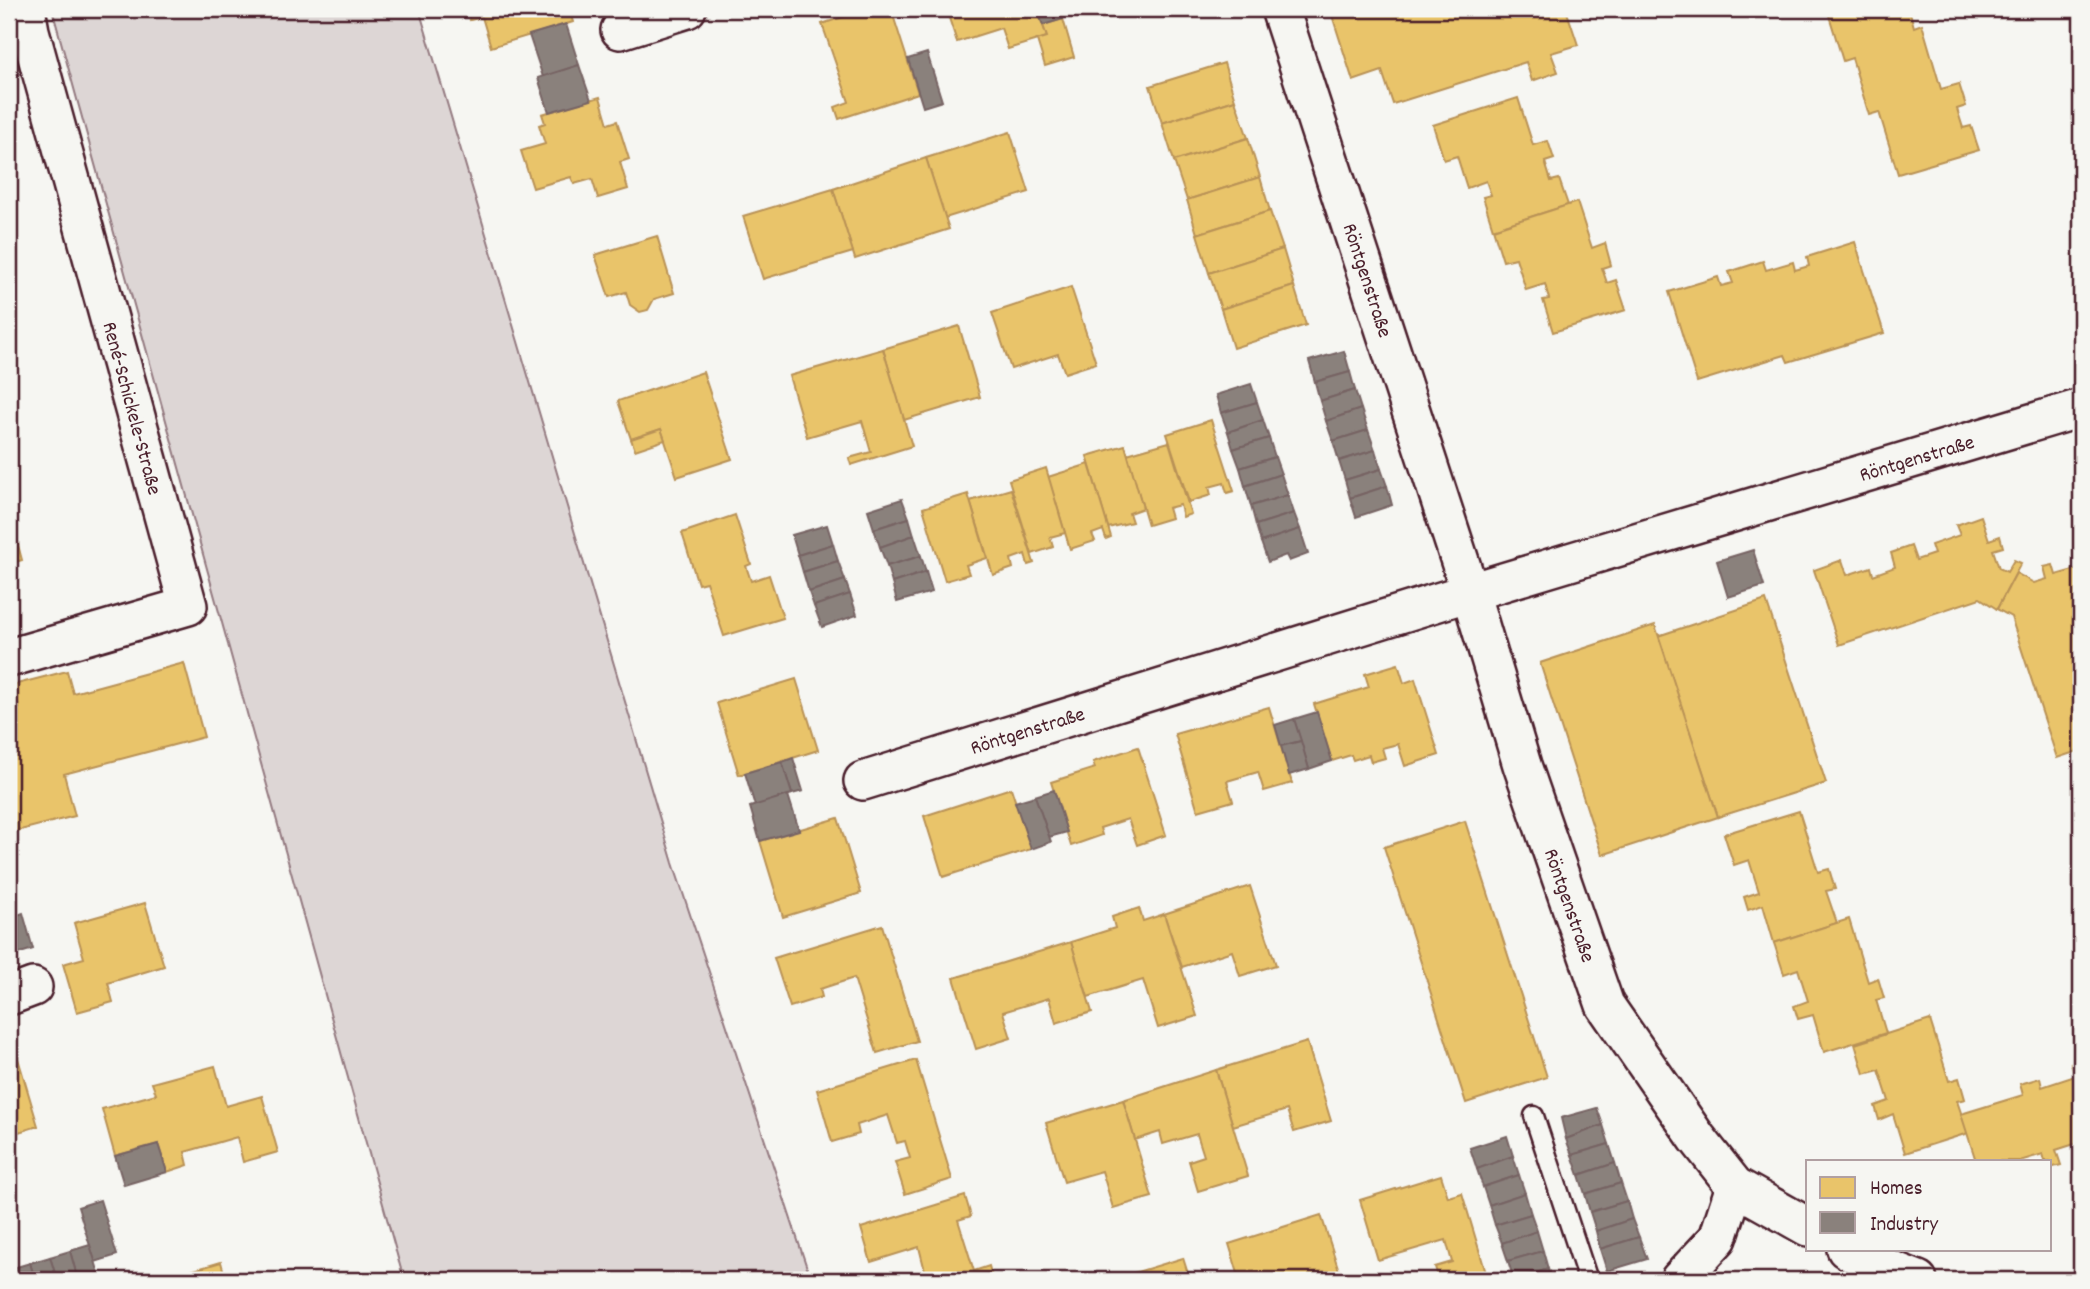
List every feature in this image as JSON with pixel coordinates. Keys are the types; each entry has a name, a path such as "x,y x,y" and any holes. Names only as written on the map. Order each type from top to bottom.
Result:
{"street":[{"path":"620,30 687,9"},
{"name":"Röntgenstraße","path":"1280,9 1470,592 1522,765 1605,1005 1697,1138 1735,1186 1806,1226"},
{"name":"René-Schickele-Straße","path":"9,658 188,606 22,26"},
{"name":"Röntgenstraße","path":"863,781 1470,592 2081,408"},
{"path":"1679,1280 1718,1238 1735,1186"},
{"path":"1848,1250 1918,1280"}],"lane":[{"path":"1534,1116 1588,1280"}],"shaded area":[{"path":"52,9 419,9 673,863 811,1280 404,1280"}],"building: Homes":[{"path":"466,9 569,9 573,22 491,47 482,17 470,20"},
{"path":"867,9 891,9 918,93 839,119 835,107 849,102 822,24"},
{"path":"946,9 1037,9 1047,37 1008,49 1001,28 957,42"},
{"path":"1330,9 1566,9 1578,45 1551,53 1558,72 1532,81 1526,62 1393,104 1382,71 1353,81"},
{"path":"1827,9 1909,9 1914,27 1922,24 1941,89 1959,84 1966,106 1957,109 1963,128 1971,126 1979,150 1898,174 1879,112 1869,115 1852,58 1843,61"},
{"path":"1063,19 1074,57 1045,66 1037,40 1047,37 1043,25"},
{"path":"1224,63 1235,100 1162,123 1150,86"},
{"path":"600,97 608,124 617,121 629,159 620,162 628,189 598,198 592,179 574,184 571,177 533,188 521,151 545,144 539,125 545,123 542,114"},
{"path":"1518,98 1533,145 1548,141 1554,159 1545,162 1551,181 1559,179 1568,205 1493,229 1483,197 1491,195 1486,181 1467,188 1457,156 1444,160 1433,125"},
{"path":"1235,100 1248,138 1174,161 1162,123"},
{"path":"1010,132 1029,192 945,218 926,158"},
{"path":"1248,138 1260,177 1187,200 1174,161"},
{"path":"926,158 949,229 855,259 833,189"},
{"path":"1260,177 1270,211 1197,234 1187,200"},
{"path":"833,189 853,252 763,279 743,216"},
{"path":"1577,202 1592,248 1605,243 1611,265 1602,268 1607,283 1616,280 1626,310 1553,332 1543,300 1549,299 1545,284 1526,290 1516,258 1503,261 1493,229"},
{"path":"1270,211 1283,249 1209,273 1197,234"},
{"path":"657,236 674,293 654,299 648,310 640,312 630,305 626,292 609,297 595,255"},
{"path":"1855,242 1884,333 1788,362 1785,355 1697,382 1669,292 1718,277 1721,286 1733,283 1729,272 1763,261 1766,270 1793,262 1795,270 1809,266 1807,257"},
{"path":"1283,249 1294,286 1221,309 1209,273"},
{"path":"1294,286 1306,325 1233,348 1221,309"},
{"path":"1071,287 1096,363 1065,373 1058,354 1011,369 992,313"},
{"path":"959,326 980,397 904,420 883,349"},
{"path":"883,349 912,446 851,465 849,458 871,452 862,421 807,437 789,376"},
{"path":"703,372 732,459 677,477 661,429 631,439 618,401"},
{"path":"1211,420 1234,491 1227,493 1224,483 1209,487 1211,495 1189,502 1167,434"},
{"path":"661,429 665,440 635,450 631,439"},
{"path":"1169,442 1191,514 1183,517 1180,505 1168,508 1171,518 1148,525 1127,454"},
{"path":"1125,445 1143,508 1129,513 1132,522 1108,528 1087,456"},
{"path":"1089,464 1111,537 1106,539 1103,530 1092,534 1095,541 1070,549 1048,477"},
{"path":"1046,468 1065,533 1050,537 1053,547 1032,554 1009,480"},
{"path":"1011,489 1034,563 1028,565 1025,554 1011,559 1013,568 993,575 970,501"},
{"path":"968,494 987,558 966,565 969,574 945,581 923,508"},
{"path":"9,511 22,560 9,564"},
{"path":"735,515 751,564 746,566 751,581 769,575 783,618 724,636 706,582 698,584 682,533"},
{"path":"1981,516 1989,540 2000,536 2003,547 1993,550 1999,568 2007,572 2014,560 2021,563 1997,609 1980,598 1839,645 1814,570 1842,560 1847,575 1871,567 1873,575 1895,567 1891,553 1911,546 1916,560 1934,554 1931,545 1960,535 1956,525"},
{"path":"2053,565 2056,575 2080,568 2081,573 2081,599 2077,600 2081,623 2077,624 2081,637 2081,750 2057,758 2011,617 1997,609 2016,573 2034,583 2047,579 2044,567"},
{"path":"1766,600 1826,783 1718,817 1658,636"},
{"path":"1655,625 1718,817 1602,855 1540,663"},
{"path":"184,663 204,737 64,774 75,816 9,833 9,711 19,708 13,685 67,671 73,693"},
{"path":"1398,664 1404,683 1415,679 1439,755 1405,766 1398,744 1382,748 1385,758 1371,762 1369,755 1353,760 1351,755 1332,761 1314,704 1369,687 1365,674"},
{"path":"796,679 818,750 739,775 717,703"},
{"path":"1269,707 1292,783 1264,791 1258,772 1227,781 1233,801 1198,811 1175,734"},
{"path":"1138,747 1166,835 1137,845 1128,819 1100,828 1102,835 1071,846 1051,782 1095,768 1093,762"},
{"path":"1011,788 1031,849 943,877 924,816"},
{"path":"1799,811 1818,872 1829,869 1835,889 1826,891 1837,923 1774,943 1763,905 1748,910 1744,897 1759,892 1749,860 1734,865 1724,834"},
{"path":"838,818 861,893 783,917 760,841"},
{"path":"1465,821 1547,1077 1466,1103 1384,847"},
{"path":"1250,886 1276,965 1240,976 1232,951 1182,967 1164,914"},
{"path":"145,903 164,966 108,983 113,1002 77,1012 63,964 84,958 74,923"},
{"path":"1139,908 1143,921 1164,914 1197,1016 1158,1028 1143,980 1088,997 1071,942 1115,928 1112,917"},
{"path":"1849,919 1868,982 1878,978 1884,998 1876,1000 1886,1033 1824,1052 1813,1015 1798,1019 1794,1006 1808,1001 1798,969 1784,974 1774,943"},
{"path":"882,925 917,1041 877,1053 854,978 820,989 822,997 790,1007 774,958"},
{"path":"1071,942 1092,1012 1056,1023 1049,998 1003,1012 1011,1038 976,1049 954,978"},
{"path":"1930,1020 1949,1081 1959,1078 1965,1099 1957,1101 1968,1133 1905,1153 1893,1114 1879,1120 1875,1106 1889,1101 1879,1070 1864,1074 1855,1044"},
{"path":"9,1028 38,1126 9,1135"},
{"path":"1307,1042 1331,1121 1294,1132 1287,1110 1233,1126 1216,1070"},
{"path":"916,1060 952,1179 905,1194 895,1162 910,1158 905,1141 897,1143 888,1115 857,1125 859,1134 832,1142 817,1090"},
{"path":"2081,1060 2081,1097 2071,1063"},
{"path":"215,1066 226,1106 262,1096 278,1152 243,1162 237,1137 185,1152 188,1165 167,1172 158,1144 115,1156 102,1109 156,1094 152,1083"},
{"path":"1216,1070 1248,1176 1198,1191 1189,1161 1204,1156 1197,1134 1163,1144 1160,1132 1135,1140 1123,1100"},
{"path":"2075,1076 2081,1097 2081,1142 2056,1150 2061,1165 2052,1167 2052,1160 2045,1160 2043,1154 2023,1160 1976,1160 1961,1114 2023,1095 2020,1084 2040,1078 2042,1087"},
{"path":"1123,1100 1152,1197 1113,1208 1102,1171 1064,1182 1046,1123"},
{"path":"1441,1175 1448,1197 1462,1193 1486,1273 1471,1277 1472,1280 1439,1280 1435,1267 1452,1262 1446,1240 1378,1260 1360,1200"},
{"path":"965,1196 971,1216 958,1220 974,1271 989,1266 993,1280 918,1280 916,1273 925,1271 919,1247 871,1262 861,1228"},
{"path":"1321,1215 1342,1280 1240,1280 1229,1244"},
{"path":"1183,1258 1190,1280 1111,1280"},
{"path":"221,1262 226,1280 160,1280"}],"building: Industry":[{"path":"1037,9 1059,9 1063,19 1043,25"},
{"path":"566,24 579,65 543,77 529,35"},
{"path":"927,53 942,101 923,107 908,59"},
{"path":"579,65 591,100 549,112 538,78"},
{"path":"1344,351 1350,372 1315,382 1309,361"},
{"path":"1350,372 1355,390 1320,401 1315,382"},
{"path":"1251,384 1257,402 1221,413 1216,395"},
{"path":"1355,390 1361,409 1326,421 1320,401"},
{"path":"1257,402 1263,420 1228,432 1221,413"},
{"path":"1361,409 1368,430 1333,441 1326,421"},
{"path":"1263,420 1269,438 1233,449 1228,432"},
{"path":"1368,430 1375,450 1339,461 1333,441"},
{"path":"1269,438 1275,457 1240,468 1233,449"},
{"path":"1375,450 1381,469 1345,480 1339,461"},
{"path":"1275,457 1281,474 1245,486 1240,468"},
{"path":"1381,469 1387,486 1350,498 1345,480"},
{"path":"1281,474 1288,495 1251,506 1245,486"},
{"path":"1387,486 1392,505 1356,517 1350,498"},
{"path":"1288,495 1294,513 1256,525 1251,506"},
{"path":"902,499 909,518 874,529 868,510"},
{"path":"1294,513 1300,529 1261,542 1256,525"},
{"path":"909,518 914,535 880,547 874,529"},
{"path":"827,525 833,544 798,555 792,535"},
{"path":"1300,529 1308,554 1289,561 1286,555 1268,562 1261,542"},
{"path":"914,535 921,556 887,566 880,547"},
{"path":"833,544 838,561 803,572 798,555"},
{"path":"1753,550 1764,586 1728,597 1717,561"},
{"path":"921,556 926,572 892,583 887,566"},
{"path":"838,561 845,580 809,592 803,572"},
{"path":"926,572 932,592 897,602 892,583"},
{"path":"845,580 850,594 814,606 809,592"},
{"path":"850,594 857,615 822,627 814,606"},
{"path":"1317,712 1332,761 1309,769 1294,719"},
{"path":"1294,719 1301,741 1281,746 1275,725"},
{"path":"1301,741 1309,769 1289,775 1281,746"},
{"path":"793,758 803,791 792,794 782,762"},
{"path":"782,762 792,794 755,806 745,773"},
{"path":"1054,790 1067,832 1049,837 1035,796"},
{"path":"788,795 799,830 760,841 750,807"},
{"path":"1035,796 1051,842 1031,849 1015,802"},
{"path":"23,913 33,949 14,955 9,937 9,918"},
{"path":"1597,1108 1603,1125 1566,1139 1561,1118"},
{"path":"1603,1125 1609,1144 1572,1155 1566,1139"},
{"path":"1507,1136 1513,1156 1477,1169 1470,1148"},
{"path":"158,1144 167,1172 124,1185 115,1156"},
{"path":"1609,1144 1615,1163 1579,1175 1572,1155"},
{"path":"1513,1156 1519,1175 1483,1187 1477,1169"},
{"path":"1615,1163 1621,1183 1585,1194 1579,1175"},
{"path":"1519,1175 1525,1193 1489,1205 1483,1187"},
{"path":"1621,1183 1627,1201 1590,1212 1585,1194"},
{"path":"1525,1193 1531,1214 1495,1225 1489,1205"},
{"path":"100,1200 117,1255 95,1262 78,1207"},
{"path":"1627,1201 1632,1219 1596,1231 1590,1212"},
{"path":"1531,1214 1537,1231 1502,1243 1495,1225"},
{"path":"1632,1219 1639,1237 1600,1249 1596,1231"},
{"path":"1537,1231 1543,1251 1508,1261 1502,1243"},
{"path":"1639,1237 1647,1259 1607,1271 1600,1249"},
{"path":"90,1245 101,1280 78,1280 70,1251"},
{"path":"70,1251 78,1280 57,1280 50,1257"},
{"path":"1543,1251 1548,1269 1514,1280 1508,1261"},
{"path":"50,1257 57,1280 35,1280 30,1263"},
{"path":"30,1263 35,1280 13,1280 10,1269"},
{"path":"1548,1269 1551,1280 1514,1280"}]}
